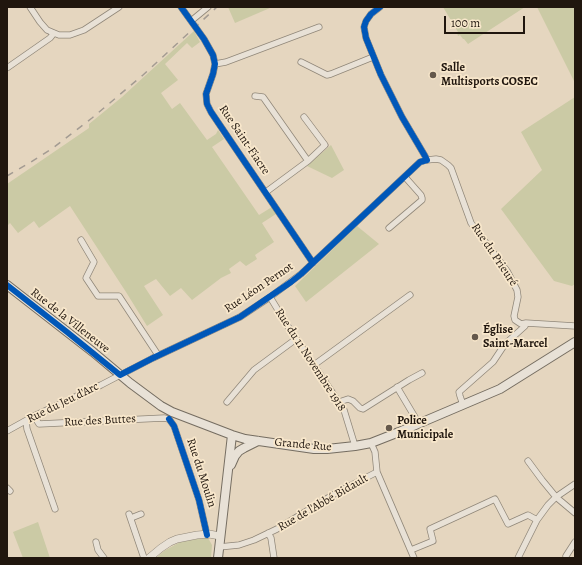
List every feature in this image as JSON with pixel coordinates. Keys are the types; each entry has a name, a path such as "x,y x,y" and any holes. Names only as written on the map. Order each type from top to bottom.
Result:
{"main road":[{"name":"Rue de la Villeneuve","path":"7,285 68,332 120,375"},
{"name":"Grande Rue","path":"120,375 149,398 172,412 232,435 258,441 327,449 371,443 419,424 500,389 575,342"},
{"path":"218,558 232,435"},
{"path":"228,475 232,461 239,451 258,441"}],"street":[{"path":"30,7 40,22 48,30 59,35 70,35 84,30 115,8"},
{"path":"181,7 204,39 213,55 215,64 226,62 319,27"},
{"path":"191,22 208,7"},
{"path":"380,7 371,14 366,21 364,28 366,38 381,75 398,109 428,159"},
{"path":"7,68 54,34"},
{"path":"301,62 327,75 373,57"},
{"name":"Rue Saint-Fiacre","path":"215,64 206,94 207,104 313,262"},
{"path":"255,96 263,97 308,161"},
{"name":"Rue Saint-Fiacre","path":"266,192 308,161 325,145 304,117"},
{"name":"Rue Léon Pernot","path":"120,375 158,355 240,317 270,297 291,282 420,162 428,159"},
{"name":"Rue du Prieuré","path":"428,159 441,160 448,165 455,178 471,223 507,271 514,283 518,297 514,316 515,320 521,324 526,323"},
{"path":"389,228 422,200 421,195 405,177"},
{"path":"81,240 94,262 86,278 98,296 119,296 158,355"},
{"path":"314,365 410,295"},
{"name":"Rue du 11 Novembre 1918","path":"270,297 296,339 344,410 355,446"},
{"path":"463,405 459,392 493,362 505,344 526,323 575,326"},
{"path":"227,402 254,370 296,339"},
{"path":"339,402 348,399 353,400 360,408 363,409 422,373"},
{"name":"Rue du Jeu d'Arc","path":"7,431 34,416 120,375"},
{"path":"397,387 419,424"},
{"name":"Rue des Buttes","path":"34,416 39,424 164,418 169,420"},
{"name":"Rue du Moulin","path":"169,420 174,426 199,500 208,534"},
{"path":"26,421 27,429 55,509"},
{"path":"371,443 375,452 377,472 414,558"},
{"path":"528,461 556,497 575,513"},
{"name":"Rue de l'Abbé Bidault","path":"219,547 239,545 268,534 320,502 377,472"},
{"path":"518,558 537,520 556,497 575,484"},
{"path":"411,550 433,541 430,529 495,499 508,524 528,515 537,520"},
{"path":"141,514 130,516 144,558"},
{"path":"148,558 170,542 178,539 197,534 220,536"},
{"name":"Rue de l'Abbé Bidault","path":"268,534 271,538 274,558"},
{"path":"96,542 98,550 104,558"},
{"path":"566,556 575,542"}],"green space":[{"path":"228,7 270,7 270,8 235,23"},
{"path":"443,7 525,7 468,44 460,35 458,36 458,32"},
{"path":"537,7 575,7 575,83"},
{"path":"194,31 200,42 192,48 187,43 165,64 178,80 161,93 172,109 180,103 207,140 216,134 218,130 224,139 212,147 259,215 272,207 276,214 262,223 274,242 255,255 257,259 246,266 240,261 229,269 231,273 221,278 192,300 181,288 170,296 156,279 144,286 163,315 147,326 70,206 39,228 34,221 18,233 10,223 7,226 7,184 89,128 89,124 122,97"},
{"path":"575,97 575,284 572,286 554,281 501,209 542,170 521,132"},
{"path":"331,145 344,170 332,178 307,166"},
{"path":"357,226 379,244 306,302 295,286"},
{"path":"38,522 50,558 23,558 13,532"},
{"path":"208,538 212,545 211,558 156,558 164,551 182,541"}],"railway":[{"path":"7,176 53,148 92,118 143,75 217,7"}],"cycle path":[{"path":"181,7 204,39 213,55 215,64 206,94 207,104 211,112 313,263"},
{"path":"7,285 120,375 240,317 291,282 420,162 427,160 402,117 381,75 366,38 364,27 366,21 371,14 380,7"},
{"path":"169,419 174,426 199,500 207,535"}],"place":[{"name":"Salle Multisports COSEC","path":"433,75"},
{"name":"Église Saint-Marcel","path":"475,337"},
{"name":"Police Municipale","path":"389,428"}]}
